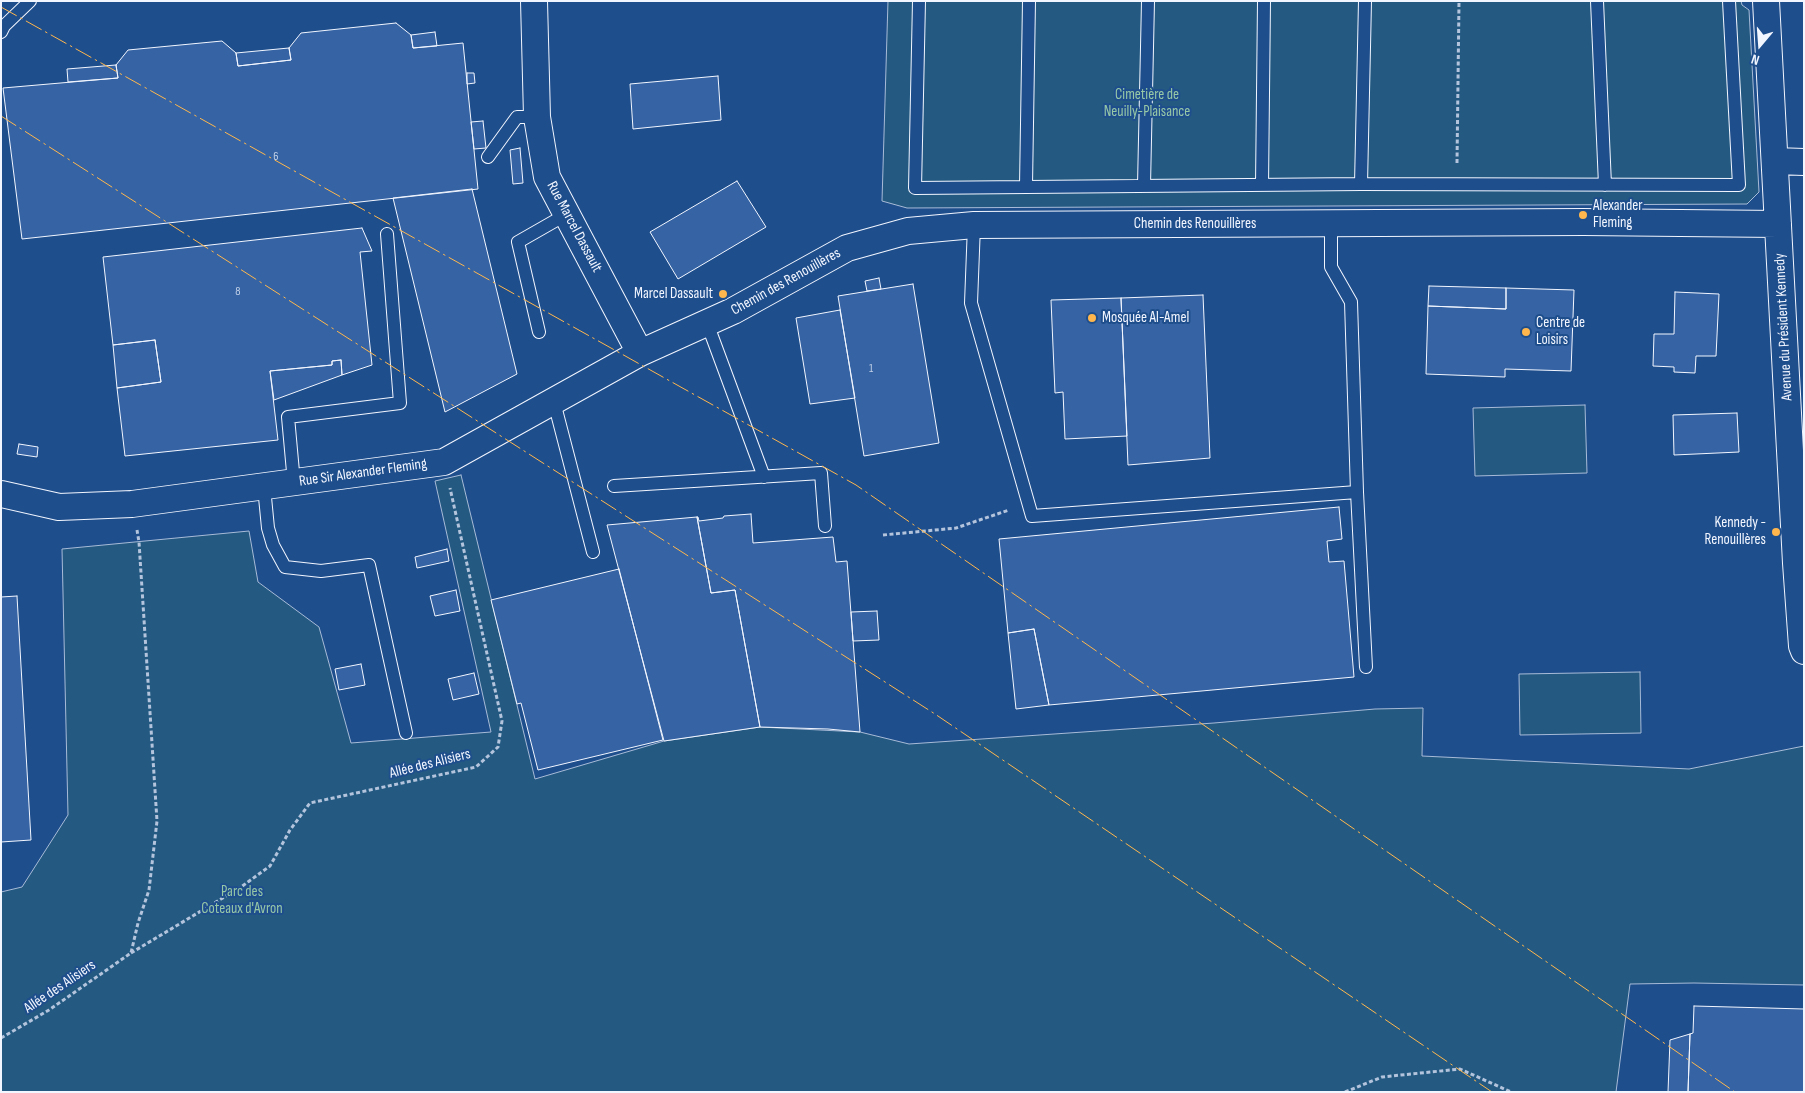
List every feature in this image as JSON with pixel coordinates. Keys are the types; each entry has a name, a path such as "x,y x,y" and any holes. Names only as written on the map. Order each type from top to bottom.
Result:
{"street":[{"name":"Rue Marcel Dassault","path":"534,1 537,117 547,177 640,354"},
{"name":"Avenue du Président Kennedy","path":"1766,1 1797,572 1802,646 1804,651"},
{"path":"1775,161 1804,162"},
{"name":"Chemin des Renouillères","path":"640,354 733,311 847,248 908,231 974,225 1647,222 1778,224"},
{"name":"Rue Sir Alexander Fleming","path":"1,494 59,506 132,504 444,462 640,354"}],"lane":[{"path":"1,32 4,26 30,1"},
{"path":"919,1 915,188 1262,184 1739,185 1729,1"},
{"path":"1026,186 1029,1"},
{"path":"1144,185 1148,1"},
{"path":"1262,184 1264,1"},
{"path":"1360,184 1365,1"},
{"path":"1597,1 1605,185"},
{"path":"488,157 517,117 537,117"},
{"path":"539,332 518,242 567,214"},
{"path":"1331,224 1331,268 1352,302 1357,492 1366,667"},
{"path":"974,225 971,303 1032,516 1357,492"},
{"path":"294,483 288,417 400,403 387,234"},
{"path":"707,323 764,477"},
{"path":"554,402 593,552"},
{"path":"614,486 821,473 825,526"},
{"path":"264,486 268,528 273,546 285,567 322,572 369,564 406,733"}],"path":[{"path":"1457,184 1459,1"},
{"name":"Allée des Alisiers","path":"1,1038 49,1010 131,953 241,888 270,866 290,830 310,803 476,767 498,747 502,721 444,462"},
{"path":"131,953 138,923 149,890 157,821 139,542 132,504"},
{"path":"883,535 956,528 1028,504"},
{"path":"1345,1092 1382,1078 1460,1069 1511,1092"}],"green space":[{"name":"Cimetière de Neuilly-Plaisance","path":"888,1 1741,1 1742,5 1749,10 1759,192 1747,204 907,208 882,201"},
{"path":"1585,405 1587,473 1475,476 1473,408"},
{"name":"Parc des Coteaux d'Avron","path":"461,475 535,779 664,741 760,727 860,732 909,744 1214,723 1375,709 1423,708 1422,756 1689,769 1804,746 1804,985 1630,984 1616,1092 1,1092 1,892 22,887 68,815 62,549 249,531 258,582 319,627 351,743 491,732 435,481"},
{"path":"1640,672 1641,733 1520,735 1519,674"}],"building":[{"path":"396,23 411,35 413,48 463,43 478,189 22,239 3,88 118,78 116,65 128,50 222,41 236,53 238,66 291,60 289,48 301,33"},
{"path":"435,32 437,46 413,48 411,35"},
{"path":"289,48 291,60 238,66 236,53"},
{"path":"116,65 118,78 68,82 67,69"},
{"path":"467,73 474,73 475,83 467,84"},
{"path":"718,76 721,120 633,129 630,84"},
{"path":"483,121 486,148 474,149 471,122"},
{"path":"520,148 523,183 513,184 510,150"},
{"path":"737,181 766,227 678,279 650,232"},
{"path":"472,189 517,374 445,412 393,198"},
{"path":"362,228 372,251 360,252 372,365 342,375 341,360 332,361 332,365 270,371 278,440 125,456 117,388 161,382 155,340 113,345 103,257"},
{"path":"879,278 881,289 867,291 865,281"},
{"path":"913,284 939,443 864,456 838,296"},
{"path":"1429,286 1506,288 1506,309 1428,306"},
{"path":"1506,288 1574,290 1571,371 1505,369 1505,377 1426,374 1428,306 1506,309"},
{"path":"1675,292 1719,294 1716,356 1696,356 1695,373 1674,372 1674,367 1653,366 1654,334 1674,334"},
{"path":"1203,295 1210,458 1128,465 1121,298"},
{"path":"1121,298 1127,436 1065,439 1063,392 1055,393 1051,300"},
{"path":"840,310 855,398 810,404 796,318"},
{"path":"155,340 161,382 117,388 113,345"},
{"path":"341,360 342,375 274,400 270,371 332,365 332,361"},
{"path":"1737,413 1739,452 1674,455 1673,415"},
{"path":"19,444 38,447 37,457 17,454"},
{"path":"1339,507 1342,539 1327,541 1329,562 1344,561 1354,677 1049,705 1034,629 1008,633 999,539"},
{"path":"751,514 753,543 833,537 836,562 847,561 860,732 760,727 735,590 711,593 697,517 699,521 723,518 724,516"},
{"path":"697,517 711,593 735,590 760,727 664,741 607,525"},
{"path":"447,549 449,561 417,568 415,557"},
{"path":"619,569 663,740 538,770 521,703 517,704 491,600"},
{"path":"456,590 460,611 435,616 430,596"},
{"path":"17,596 31,840 1,842 1,597"},
{"path":"877,611 879,640 853,641 851,612"},
{"path":"1034,629 1049,705 1016,709 1008,633"},
{"path":"361,664 365,685 339,690 335,669"},
{"path":"474,673 479,694 453,700 448,679"},
{"path":"1694,1006 1804,1009 1804,1092 1688,1092 1690,1034 1693,1033"},
{"path":"1690,1034 1688,1092 1668,1092 1670,1040"}],"power":[{"path":"1,7 856,485 1735,1092"},
{"path":"1,116 935,714 1492,1092"}],"place":[{"name":"Alexander Fleming","path":"1583,215"},
{"name":"Marcel Dassault","path":"723,294"},
{"name":"Mosquée Al-Amel","path":"1092,318"},
{"name":"Centre de Loisirs","path":"1526,332"},
{"name":"Kennedy - Renouillères","path":"1776,532"}]}
